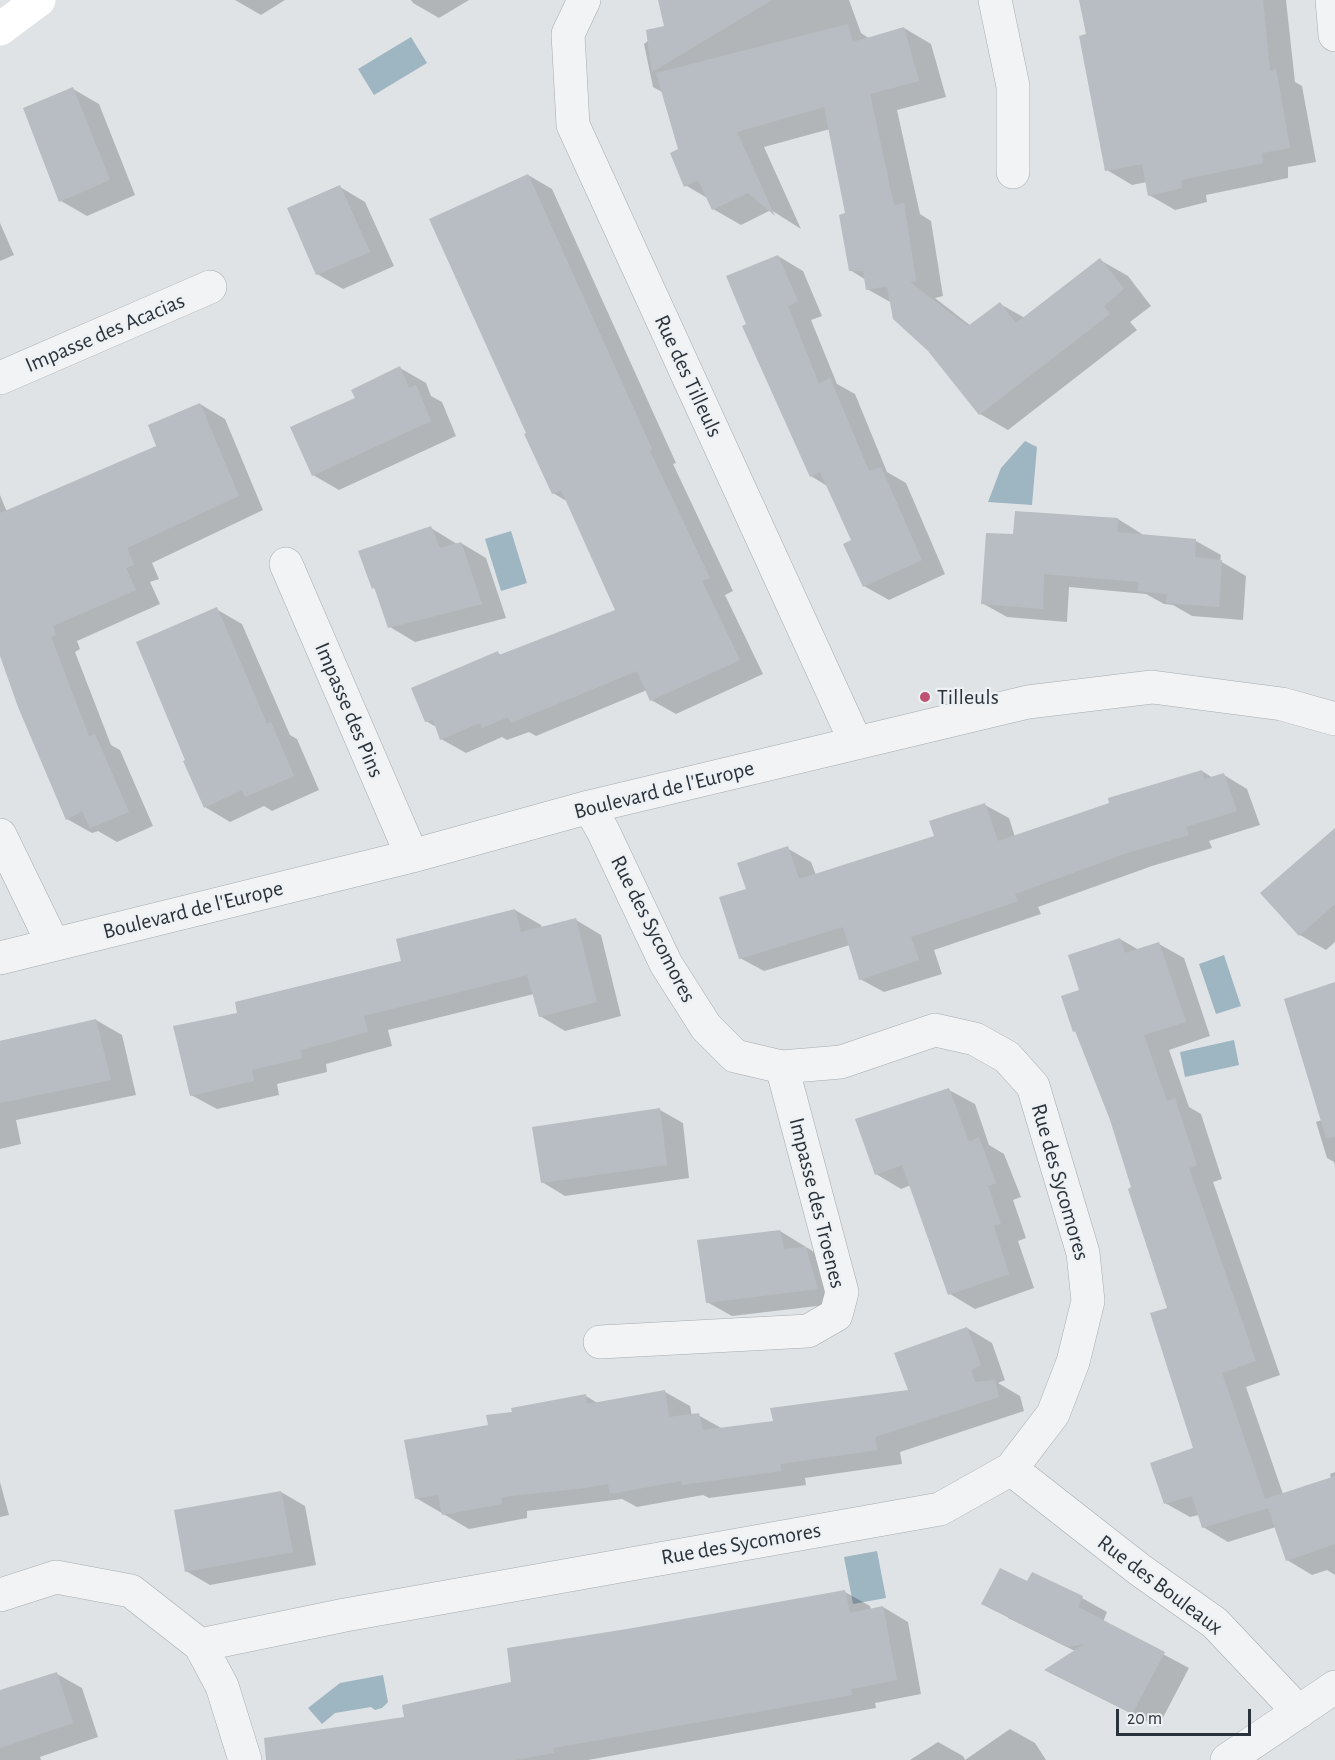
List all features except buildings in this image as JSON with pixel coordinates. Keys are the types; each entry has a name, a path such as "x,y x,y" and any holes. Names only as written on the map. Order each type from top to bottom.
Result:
{"main road":[{"path":"0,29 39,0"}],"street":[{"name":"Rue des Tilleuls","path":"584,0 568,34 573,125 855,743"},
{"path":"995,0 1013,86 1013,172"},
{"path":"1332,0 1335,35"},
{"name":"Impasse des Acacias","path":"0,378 210,287"},
{"name":"Impasse des Pins","path":"286,564 412,856"},
{"name":"Boulevard de l'Europe","path":"0,958 412,856 589,807 1028,702 1152,687 1282,704 1335,719"},
{"name":"Rue des Sycomores","path":"200,1645 345,1615 939,1509 1011,1469 1053,1414 1073,1362 1089,1301 1083,1253 1033,1086 1007,1057 975,1039 935,1030 841,1062 782,1067 735,1056 706,1027 666,964 603,831 589,807"},
{"path":"0,835 53,944"},
{"name":"Impasse des Troenes","path":"600,1342 808,1331 836,1315 842,1292 782,1067"},
{"name":"Rue des Bouleaux","path":"1011,1469 1140,1570 1215,1623 1299,1712"},
{"path":"0,1595 56,1577 131,1591 200,1645 222,1686 245,1760"},
{"path":"1227,1760 1335,1688"}],"water":[{"path":"411,37 427,63 374,95 358,69"},
{"path":"1025,441 1037,447 1032,505 988,502 1001,468"},
{"path":"511,531 527,583 501,591 485,539"},
{"path":"1224,955 1241,1006 1216,1014 1199,964"},
{"path":"1234,1040 1239,1065 1185,1077 1180,1052"},
{"path":"877,1551 886,1598 853,1604 844,1557"},
{"path":"383,1675 388,1702 382,1708 375,1710 371,1707 335,1713 322,1724 308,1708 340,1683"}],"place":[{"name":"Tilleuls","path":"925,697"}]}
